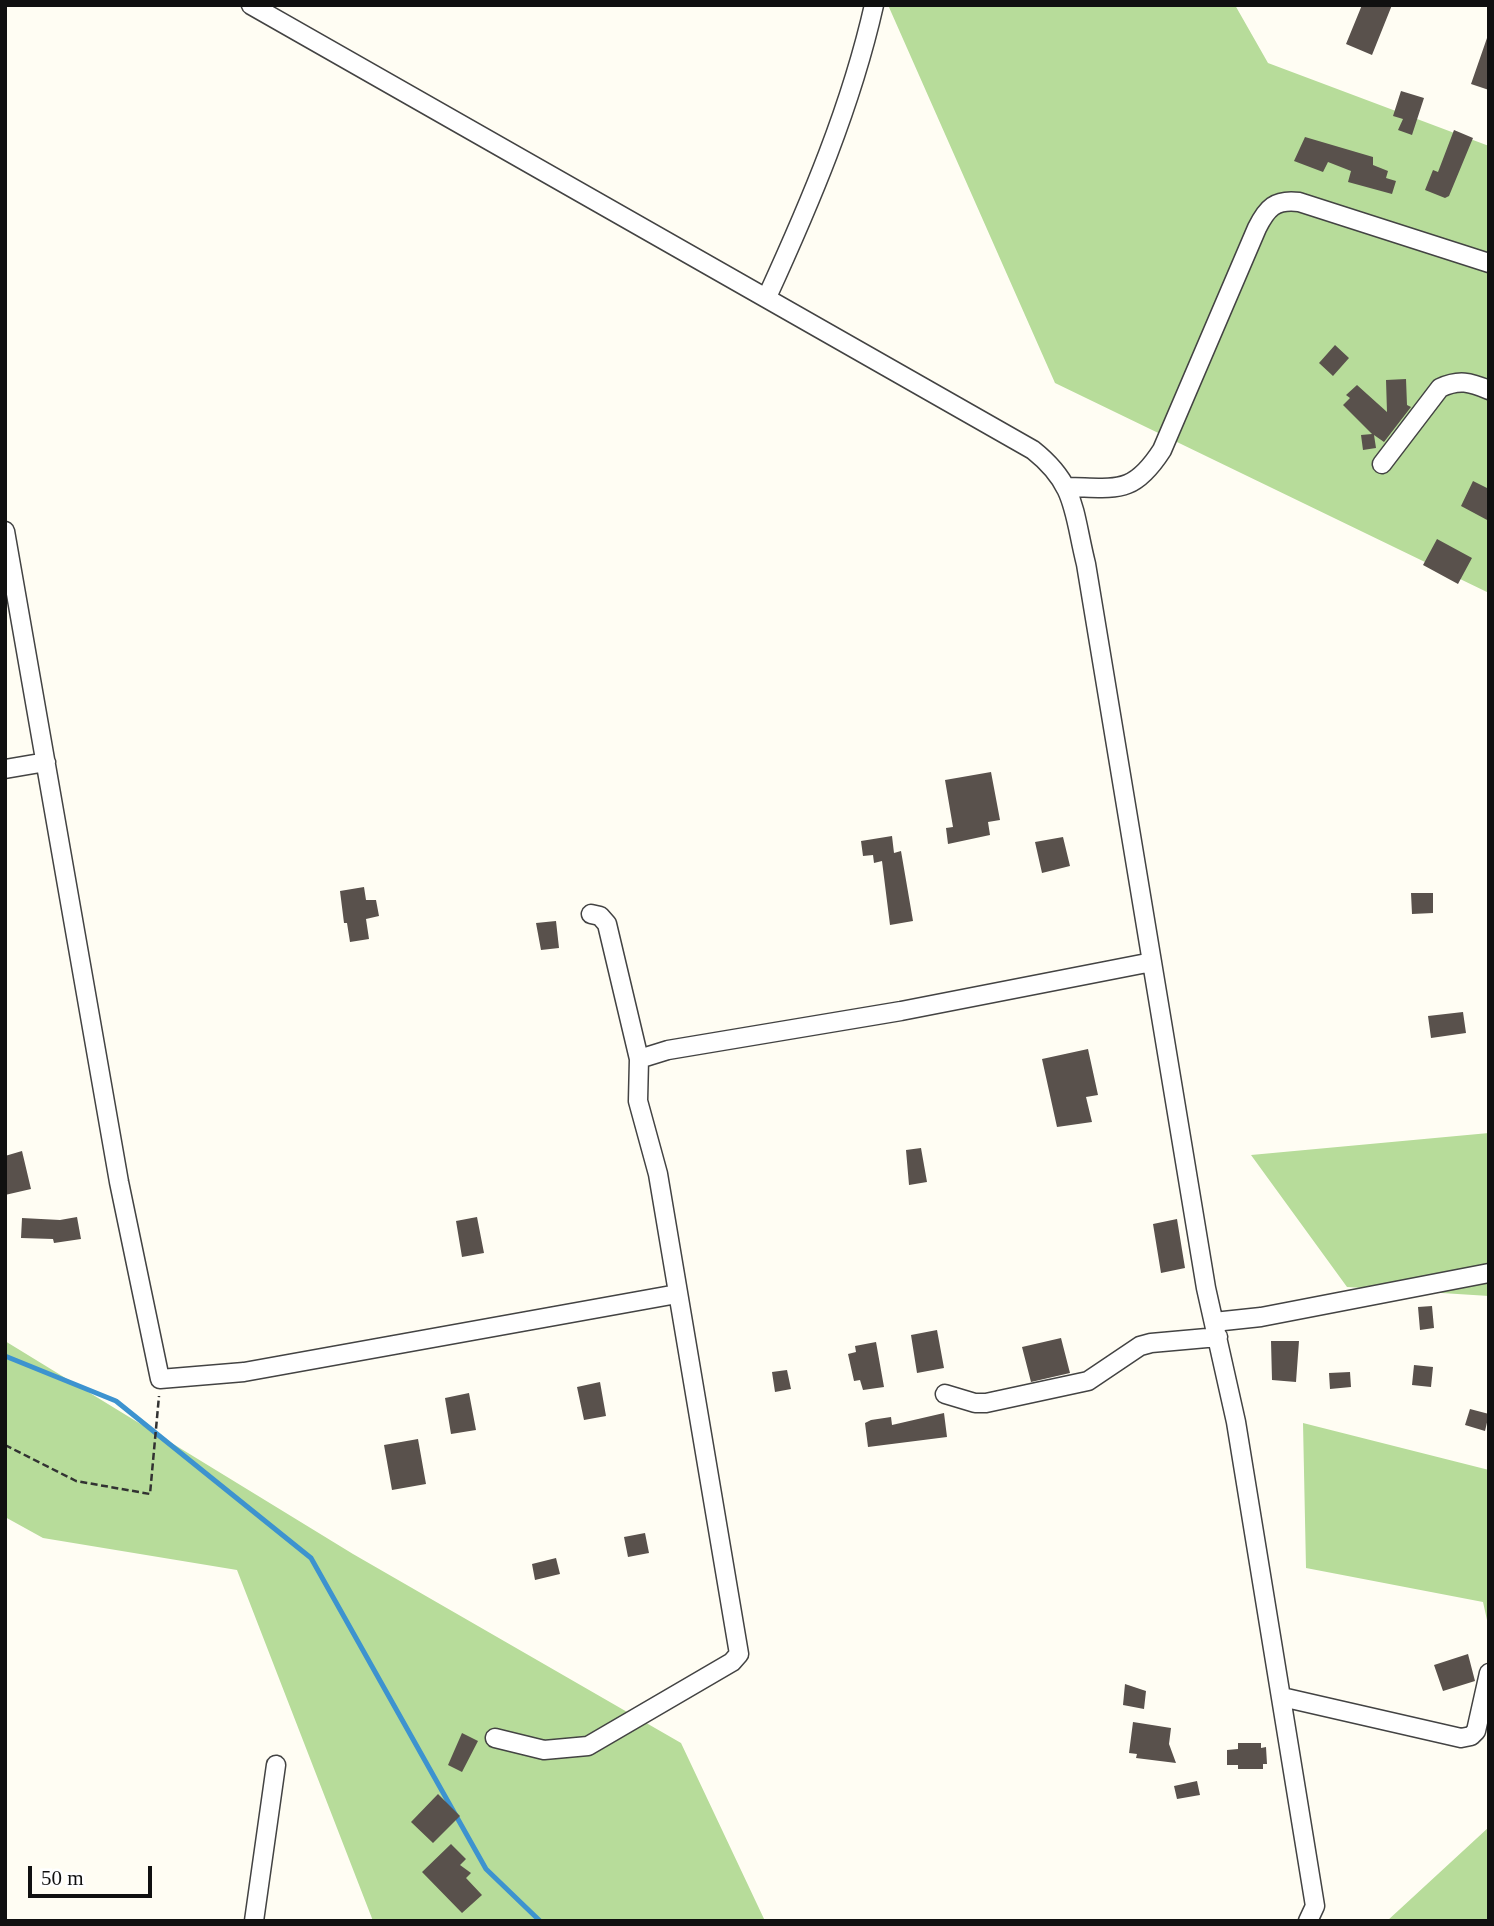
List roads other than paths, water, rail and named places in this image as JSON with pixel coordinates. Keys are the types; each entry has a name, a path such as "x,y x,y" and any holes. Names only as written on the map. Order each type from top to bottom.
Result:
{"street":[{"path":"251,5 1033,450 1055,468 1068,487 1086,564 1216,1330 1236,1422 1314,1893 1315,1906 1308,1921"},
{"path":"767,298 807,208 841,116 874,5"},
{"path":"1068,487 1107,487 1137,482 1149,471 1162,450 1256,228 1266,210 1275,202 1299,202 1489,263"},
{"path":"1382,464 1440,388 1453,382 1468,382 1489,390"},
{"path":"5,531 119,1182 160,1379 244,1372 677,1294"},
{"path":"5,769 46,762"},
{"path":"495,1738 544,1750 588,1746 732,1662 739,1654 654,1154 638,1101 639,1059 607,924 600,916 591,914"},
{"path":"639,1059 668,1049 901,1011 1152,962"},
{"path":"945,1395 975,1403 986,1403 1071,1387 1088,1381 1140,1346 1216,1330 1261,1317 1489,1273"},
{"path":"1282,1697 1461,1738 1471,1736 1476,1731 1489,1673"},
{"path":"254,1921 276,1765"}],"waterway":[{"path":"5,1356 116,1401 311,1558 486,1869 540,1921"}]}
